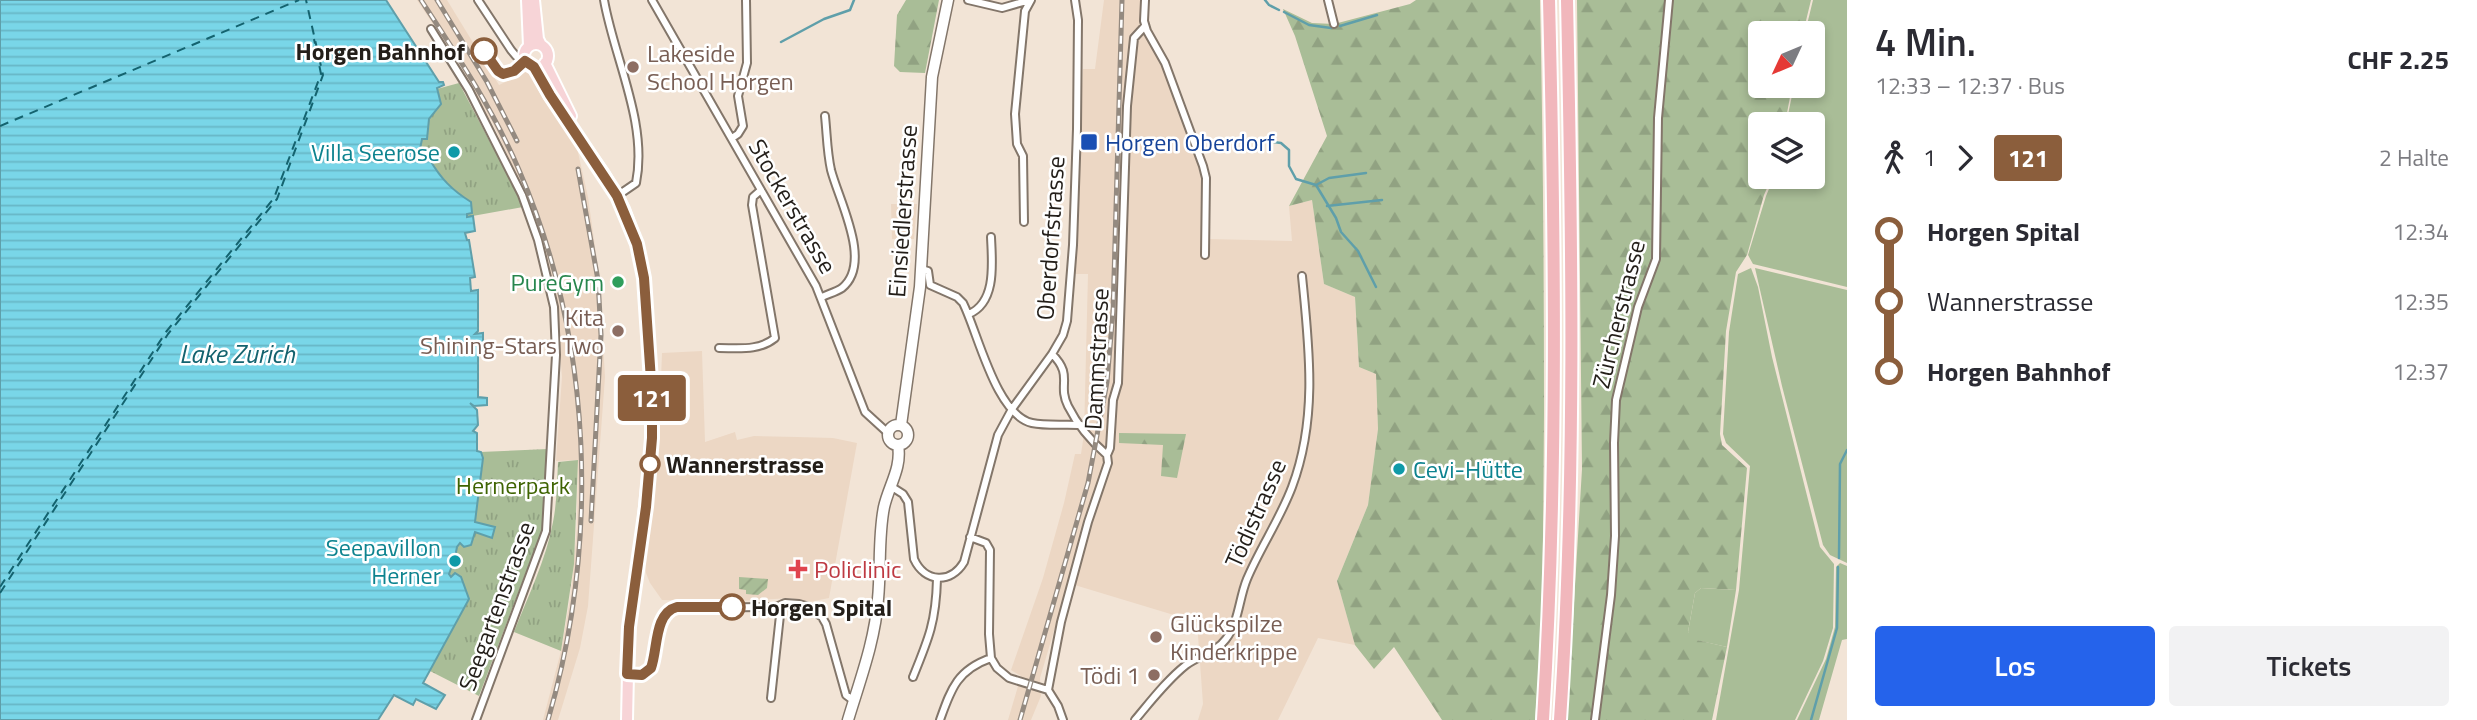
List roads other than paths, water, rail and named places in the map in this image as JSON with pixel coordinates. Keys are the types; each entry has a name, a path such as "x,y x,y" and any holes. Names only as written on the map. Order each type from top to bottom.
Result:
{"highway":[{"path":"1543,720 1551,568 1555,397 1549,0"},
{"path":"1560,720 1570,545 1573,422 1567,0"}],"main road":[{"path":"527,0 535,45 547,52 540,65 550,95 617,196 637,244 644,278 652,395 651,448 629,627 626,720"},
{"path":"534,0 538,39 535,45 525,51 524,58 527,64 540,65"},
{"name":"Einsiedlerstrasse","path":"901,425 921,269 932,76 948,0"},
{"path":"901,425 906,428 908,437 898,445 892,443 888,433 892,426 901,425"},
{"path":"848,720 872,642 878,600 884,505 900,458 898,445"}],"street":[{"path":"478,0 511,50 516,56 524,58"},
{"path":"604,0 636,128 637,179 631,188 617,196"},
{"name":"Stockerstrasse","path":"652,0 822,297 865,412 888,433"},
{"path":"732,138 743,126 738,96 748,56 746,0"},
{"path":"968,0 1002,8 1031,0"},
{"path":"1024,222 1023,156 1017,144 1015,114 1025,11 1031,0"},
{"name":"Oberdorfstrasse","path":"937,579 946,578 964,562 998,435 1012,409 1052,354 1063,335 1067,321 1073,245 1078,29 1075,0"},
{"path":"1145,0 1145,26 1165,62 1206,178 1205,255"},
{"path":"1328,0 1334,24"},
{"name":"Zürcherstrasse","path":"1595,720 1615,548 1616,400 1638,307 1656,259 1657,151 1669,0"},
{"name":"Dammstrasse","path":"1048,690 1061,622 1088,522 1108,463 1113,400 1118,383 1127,106 1134,38 1145,26"},
{"name":"Seegartenstrasse","path":"431,29 490,128 522,195 550,285 554,307 556,355 550,499 546,531 476,720"},
{"path":"822,297 839,290 847,283 853,272 856,252 831,170 825,139 825,116"},
{"path":"719,348 750,348 765,345 775,338 752,205 753,197 761,190"},
{"path":"969,314 980,306 989,290 991,237"},
{"path":"921,269 928,271 930,285 963,303 999,392 1012,409 1033,423 1083,428"},
{"name":"Tödistrasse","path":"1135,720 1179,671 1192,660 1213,652 1225,641 1232,630 1247,578 1292,488 1302,453 1309,406 1309,344 1302,275"},
{"path":"1052,354 1065,372 1064,394 1068,406 1107,455"},
{"path":"892,487 903,494 908,502 917,566 922,573 937,579 933,630 913,677"},
{"path":"970,537 986,543 990,550 990,658 1009,678 1048,690 1063,720"},
{"path":"627,674 642,675 651,668 662,619 669,609 781,606 785,603 806,606 822,617 846,695 854,701"},
{"path":"771,698 781,606"},
{"path":"940,720 956,681 976,663 990,658"}],"water":[{"name":"Lake Zurich","path":"0,0 386,0 439,82 443,82 444,85 437,88 441,104 429,119 427,139 422,139 420,149 424,160 430,160 448,184 471,202 472,213 467,214 467,217 473,216 475,231 465,233 469,240 475,277 470,278 471,291 478,290 478,331 475,334 483,333 483,343 474,341 478,345 478,397 487,398 487,405 474,406 470,403 477,410 478,425 473,431 477,433 477,451 481,452 483,458 475,522 495,527 492,538 475,532 471,545 464,547 460,543 457,547 457,564 453,563 449,574 451,577 455,573 461,577 469,599 423,683 445,695 436,709 416,699 413,705 394,695 378,720 0,720"}],"waterway":[{"path":"781,42 824,19 850,10 854,0"},
{"path":"1265,0 1279,10"},
{"path":"1284,12 1309,25 1331,28"},
{"path":"1340,26 1377,15"},
{"path":"1217,140 1251,140"},
{"path":"1258,140 1281,143 1289,150 1289,166 1296,179 1316,185 1336,218 1341,232 1358,251 1376,287"},
{"path":"1316,185 1329,178 1366,173"},
{"path":"1327,206 1382,200"},
{"path":"1839,558 1840,464 1847,450"},
{"path":"1811,720 1837,628 1838,567"}],"railway":[{"path":"421,0 461,62 509,147 544,235 562,303 574,372 581,442 581,512 576,583 565,652 548,720"},
{"path":"437,0 487,82 517,141"},
{"path":"1020,720 1088,483 1107,382 1113,312 1122,0"},
{"path":"578,169 598,280 601,335 591,521"}],"place":[{"name":"Horgen Bahnhof","path":"484,51"},
{"name":"Lakeside School Horgen","path":"633,67"},
{"name":"Horgen Oberdorf","path":"1089,142"},
{"name":"Villa Seerose","path":"454,152"},
{"name":"PureGym","path":"618,282"},
{"name":"Kita Shining-Stars Two","path":"618,331"},
{"name":"Wannerstrasse","path":"650,464"},
{"name":"Cevi-Hütte","path":"1399,469"},
{"name":"Seepavillon Herner","path":"455,561"},
{"name":"Policlinic","path":"798,569"},
{"name":"Horgen Spital","path":"732,607"},
{"name":"Glückspilze Kinderkrippe","path":"1156,637"},
{"name":"Tödi 1","path":"1154,675"}],"park label":[{"name":"Hernerpark","path":"513,485"}]}
